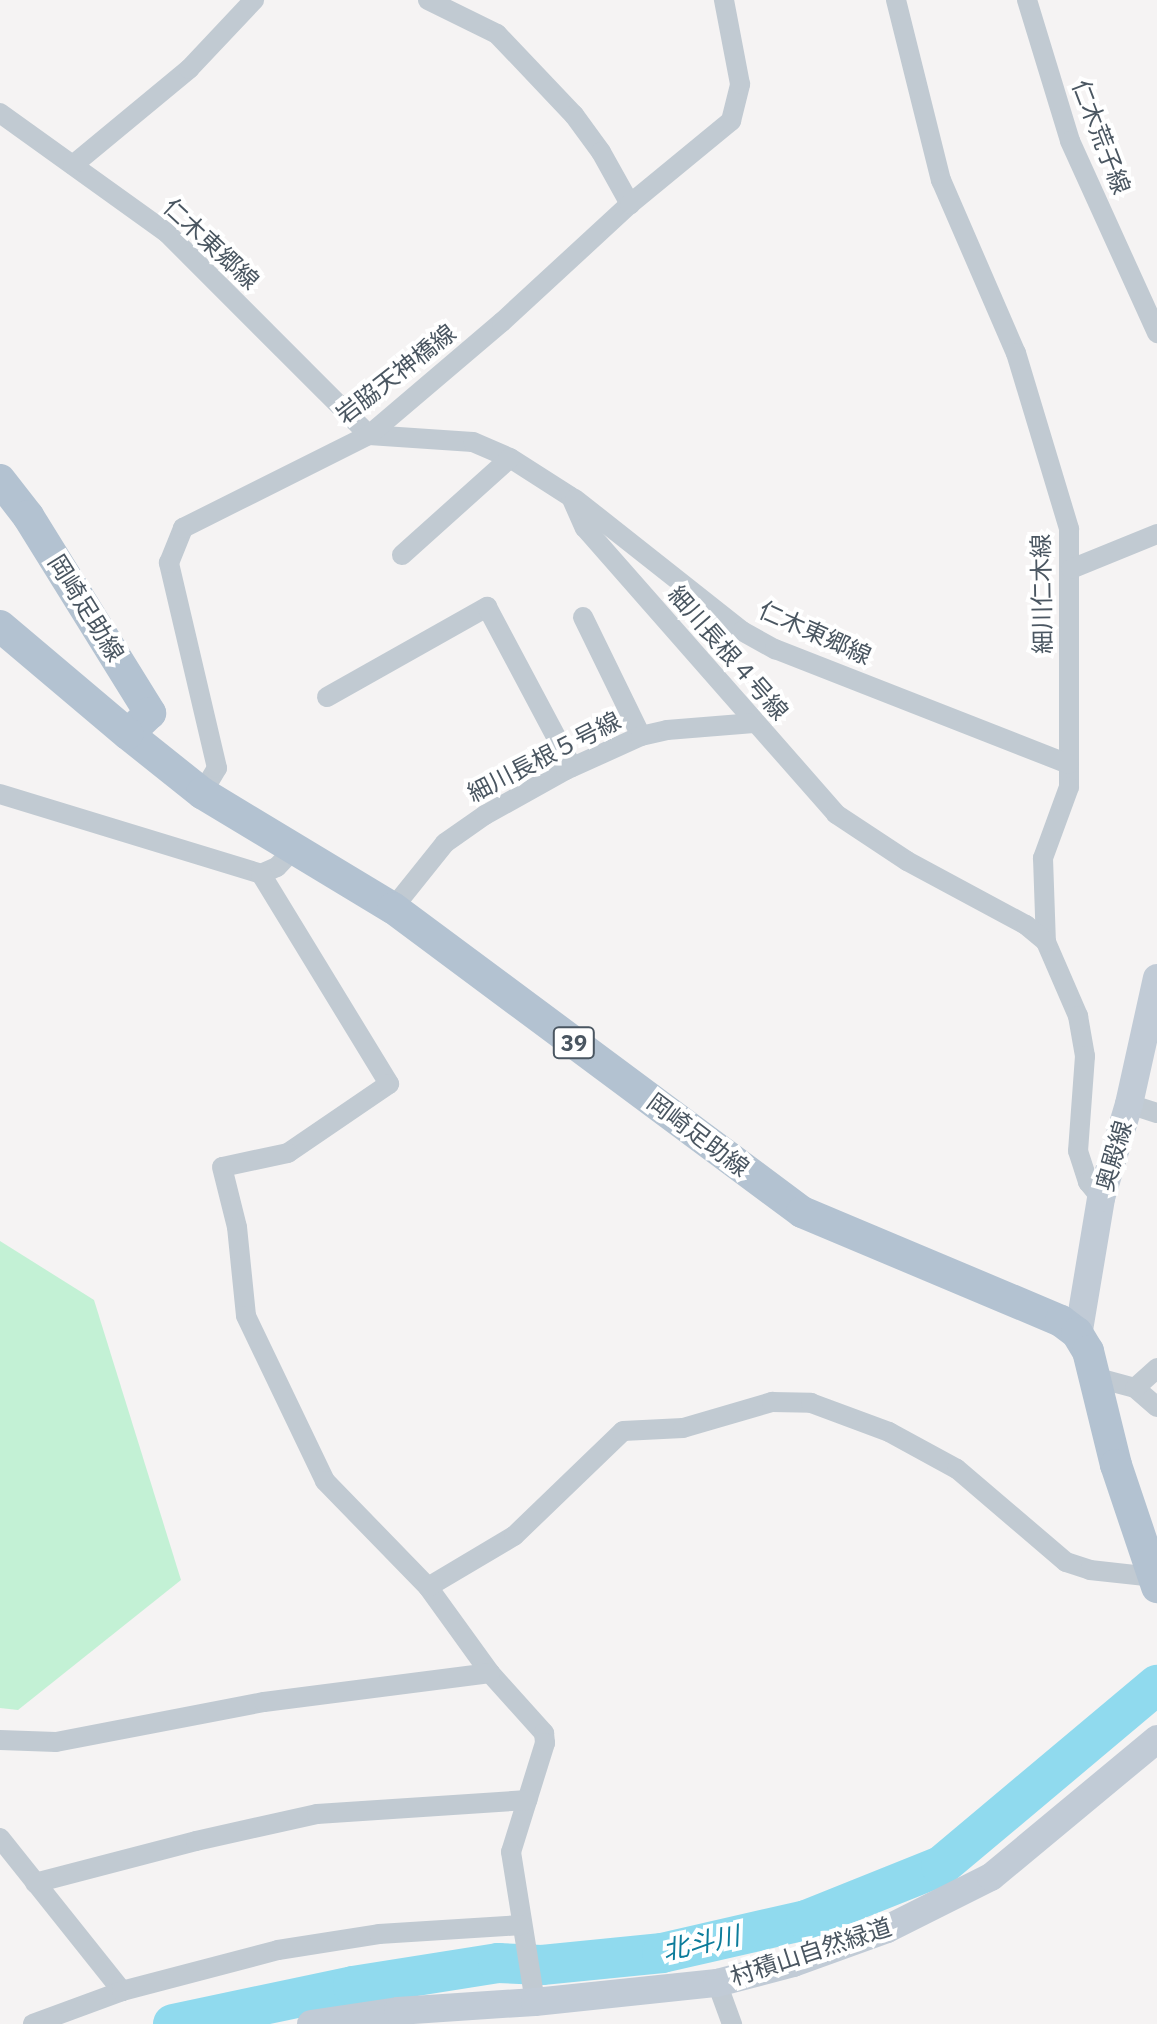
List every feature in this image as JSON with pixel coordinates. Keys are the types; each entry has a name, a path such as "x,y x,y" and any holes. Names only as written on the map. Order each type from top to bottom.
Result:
{"main road":[{"name":"岡崎足助線","path":"0,480 28,516 150,713 128,734"},
{"name":"岡崎足助線","path":"0,626 202,793 393,908 802,1212 1061,1321 1078,1336"},
{"path":"1078,1336 1088,1351 1116,1465 1155,1582"}],"street":[{"path":"73,165 189,69 254,0"},
{"path":"428,0 497,34 574,115 601,152 630,204"},
{"name":"岩脇天神橋線","path":"202,793 217,768 169,563 183,528 369,435 502,322 630,204 731,121 740,84 724,0"},
{"name":"細川仁木線","path":"896,0 941,180 1016,353 1069,529 1069,787 1043,858 1046,942 1078,1016 1085,1056 1078,1151 1088,1182 1101,1198"},
{"name":"仁木荒子線","path":"1027,0 1070,141 1157,333"},
{"name":"仁木東郷線","path":"0,113 167,233 369,435"},
{"path":"369,435 473,442 510,458 571,497"},
{"path":"402,555 510,458"},
{"name":"仁木東郷線","path":"571,497 742,631 775,649 1068,764"},
{"name":"細川長根４号線","path":"571,497 585,528 754,723 851,826 1026,925 1046,942"},
{"path":"1071,569 1157,534"},
{"path":"327,697 487,607 572,767"},
{"path":"583,617 641,736"},
{"name":"細川長根５号線","path":"393,908 445,843 485,815 572,767 641,736 667,730 754,723"},
{"path":"0,794 261,874 277,867 294,849"},
{"path":"261,874 389,1084 288,1153 222,1167 237,1227 246,1316 325,1481 428,1587 490,1673 544,1733 545,1743 511,1852 534,1996"},
{"name":"奥殿線","path":"1078,1336 1101,1198 1129,1104 1157,978"},
{"path":"1129,1104 1157,1113"},
{"path":"1135,1388 1157,1368"},
{"path":"1094,1377 1135,1388 1157,1407"},
{"path":"428,1587 514,1536 623,1431 683,1428 772,1402 811,1403 889,1432 957,1469 1066,1562 1090,1570 1155,1582"},
{"path":"0,1740 56,1742 264,1702 490,1673"},
{"name":"村積山自然緑道","path":"311,2024 534,1996 717,1983 793,1963 887,1929 991,1877 1157,1739"},
{"path":"35,1883 317,1814 528,1800"},
{"path":"0,1838 122,1991"},
{"path":"33,2024 122,1991 278,1950 379,1934 524,1934"},
{"path":"717,1983 732,2024"}],"green space":[{"path":"0,1241 94,1300 181,1580 18,1710 0,1708"}],"waterway":[{"name":"北斗川","path":"173,2024 353,1986 498,1963 542,1965 662,1953 806,1920 941,1866 1157,1685"}]}
